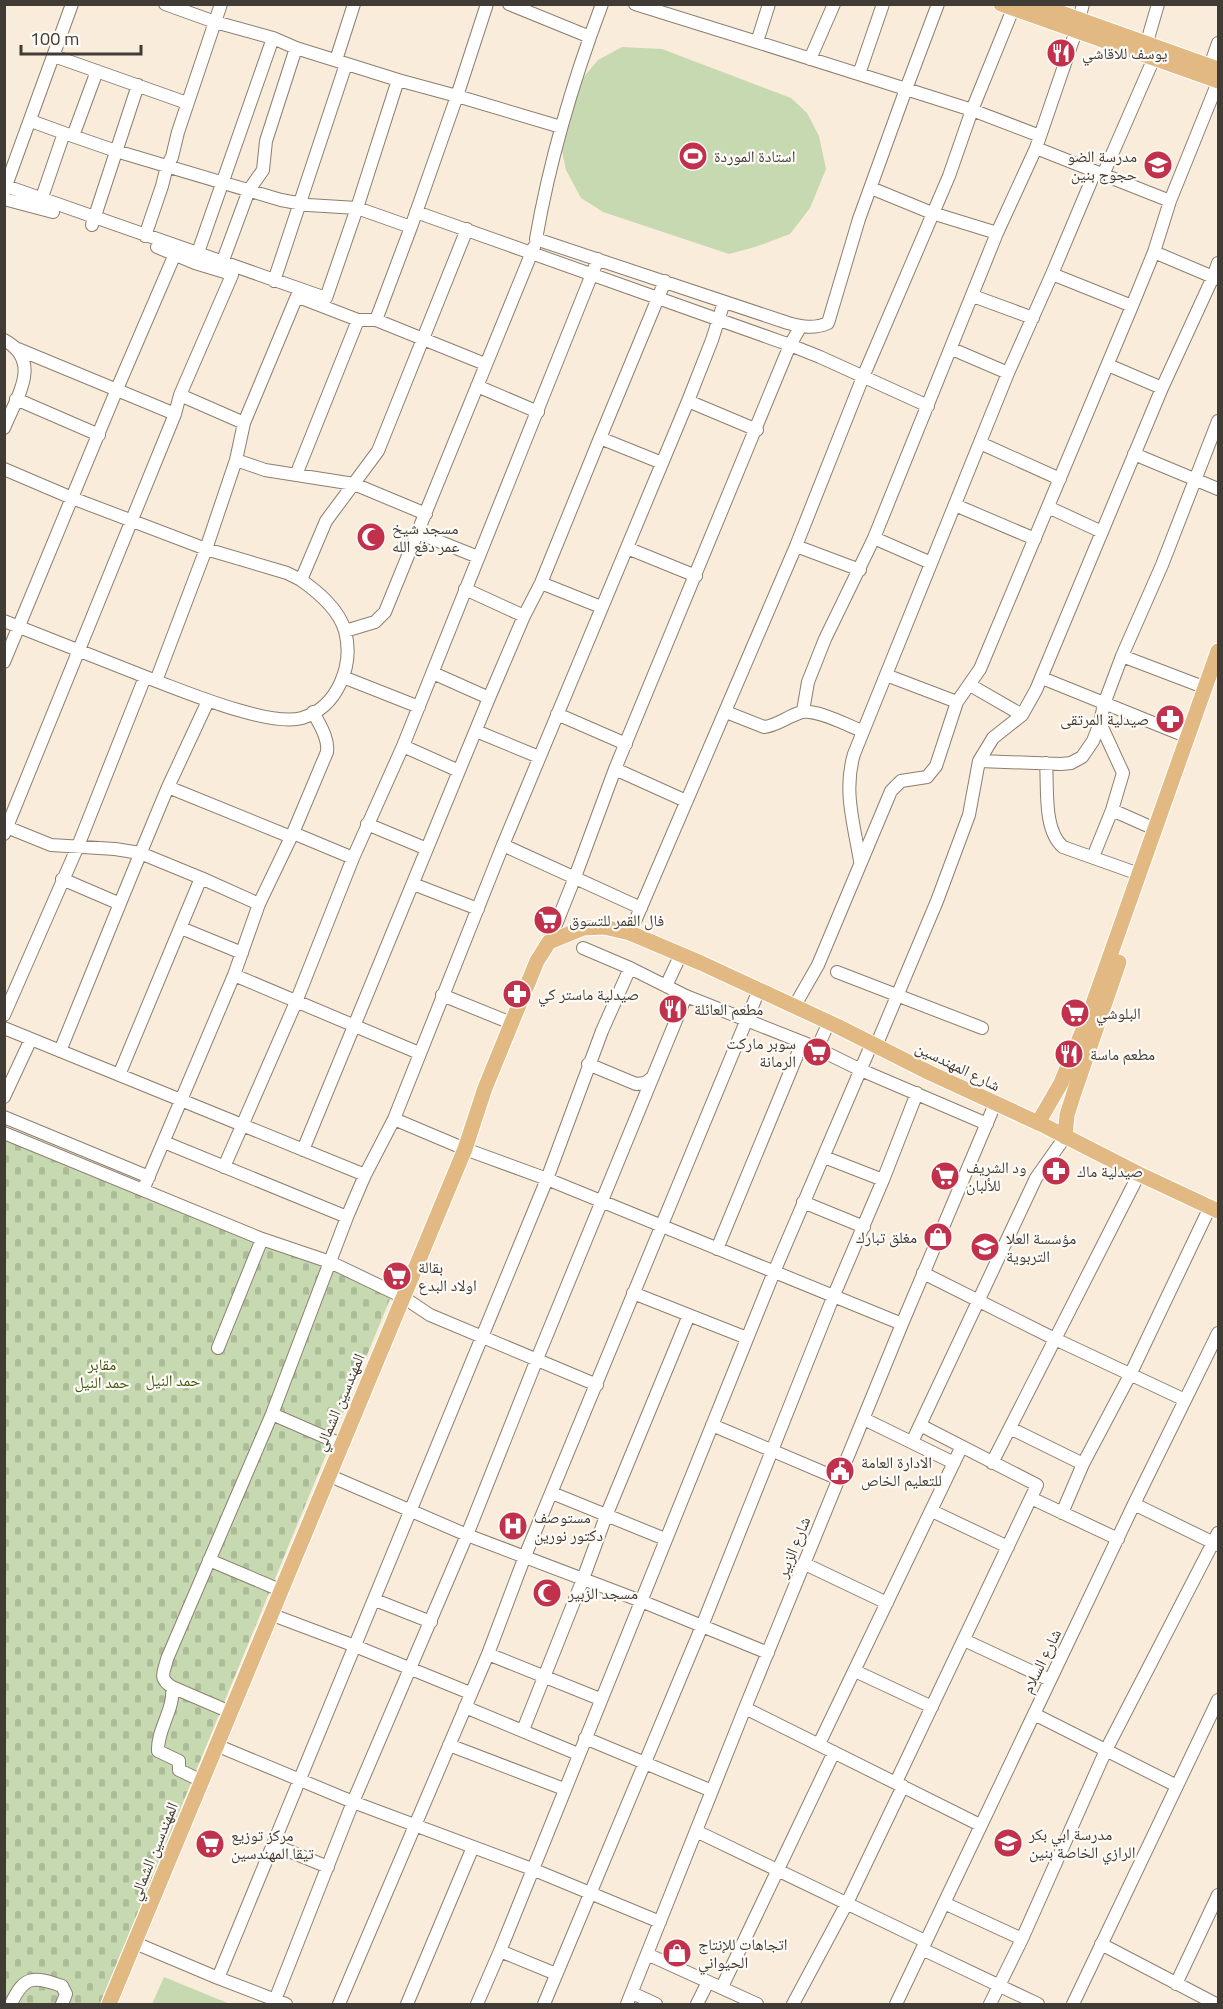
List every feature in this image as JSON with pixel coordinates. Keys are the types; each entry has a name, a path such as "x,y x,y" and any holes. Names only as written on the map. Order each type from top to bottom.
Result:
{"main road":[{"path":"1036,4 1214,67"},
{"path":"1007,7 1079,18 1154,58 1218,81"},
{"path":"1065,1137 1067,1115 1139,874 1153,848 1155,829 1218,651"},
{"path":"1038,1123 1061,1083 1110,971 1153,848 1218,677"},
{"path":"549,942 590,927 604,927 630,933 681,954"},
{"name":"المهندسين الشمالي","path":"109,2004 465,1149 485,1088 511,1023 537,961 549,942"},
{"name":"شارع المهندسين","path":"681,954 829,1022 1214,1209"}],"street":[{"path":"72,4 5,192 93,222 145,236 232,274 297,296 357,320 376,320 486,364"},
{"path":"165,4 214,22 273,38 296,48 398,80 561,127"},
{"path":"145,236 221,4"},
{"path":"274,281 341,62 354,4"},
{"path":"376,320 411,227 487,4"},
{"path":"509,4 590,37"},
{"path":"345,631 381,618 426,514 532,254 561,127 602,4"},
{"path":"635,4 972,110 1099,174 1170,201"},
{"path":"757,42 769,4"},
{"path":"810,59 834,4"},
{"path":"859,74 884,4"},
{"path":"536,239 801,326 820,326 828,323 859,219 938,4"},
{"path":"1147,42 1158,4"},
{"path":"630,933 796,546 863,377 949,176 1007,7"},
{"path":"803,711 808,682 825,639 874,538 998,233 1038,142 1079,18"},
{"path":"196,259 273,38"},
{"path":"1214,67 1218,43"},
{"path":"222,263 249,190 263,170 266,141 296,48"},
{"path":"54,56 187,103"},
{"path":"860,863 848,792 848,778 862,731 1008,373 1154,58"},
{"path":"40,204 97,71"},
{"path":"196,259 222,263 327,298 398,80"},
{"path":"794,1007 818,965 893,788 901,781 927,777 933,771 957,702 980,669 1154,252 1170,201 1218,81"},
{"path":"93,222 138,85"},
{"path":"31,121 116,151 222,183 299,204 357,208 411,227"},
{"path":"871,188 932,213 998,233"},
{"path":"416,212 790,345 928,406"},
{"path":"93,222 104,228 177,250"},
{"path":"301,580 326,521 378,451 467,230"},
{"path":"4,662 177,250"},
{"path":"1154,252 1216,278"},
{"path":"224,1167 296,1002 367,824 403,746 598,259"},
{"path":"477,2004 803,1202 861,1070 898,995 937,901 969,815 979,761 993,738 1022,715 1042,678 1162,388 1216,278 1218,263"},
{"path":"232,274 180,395 175,414 6,829 51,844 140,853 259,904"},
{"path":"1052,274 1132,306"},
{"path":"303,1150 489,698 524,616 542,583 665,281"},
{"path":"4,1015 206,549 236,460 244,423 297,296"},
{"path":"973,296 1033,318"},
{"path":"230,1712 164,1682 162,1678 167,1659 272,1414 364,1175 394,1119 503,845 662,463 724,302"},
{"path":"296,475 357,320"},
{"path":"549,942 615,770 757,430 790,345 801,326"},
{"path":"4,340 18,349 175,414"},
{"path":"4,428 26,373 25,360 18,349"},
{"path":"952,349 1008,373"},
{"path":"1108,365 1162,388"},
{"path":"477,386 538,412"},
{"path":"180,395 244,423"},
{"path":"16,399 99,435"},
{"path":"687,400 757,430"},
{"path":"979,761 1071,763 1082,758 1093,741 1122,656 1162,565 1218,421"},
{"path":"600,438 662,463"},
{"path":"980,443 1060,479"},
{"path":"1134,454 1218,489"},
{"path":"236,460 265,470 354,484 426,514"},
{"path":"4,469 131,521 206,549 287,573 301,580 328,603 345,631 347,650 343,677 334,694 324,705 303,717 277,718 208,700 4,621"},
{"path":"955,505 1035,539"},
{"path":"1048,507 1102,532"},
{"path":"418,533 478,556"},
{"path":"874,538 931,563"},
{"path":"796,546 860,570"},
{"path":"627,548 696,576"},
{"path":"542,583 601,608"},
{"path":"465,589 524,616"},
{"path":"1122,656 1206,688"},
{"path":"433,673 489,698"},
{"path":"886,675 957,702"},
{"path":"343,677 419,707"},
{"path":"1042,678 1188,737"},
{"path":"970,685 1022,715"},
{"path":"60,1050 108,934 118,903 208,700"},
{"path":"726,712 764,727 803,711 862,731"},
{"path":"143,1190 234,975 259,904 292,835 328,746 313,712"},
{"path":"557,714 626,744"},
{"path":"1093,857 1112,810 1123,773 1100,723"},
{"path":"476,731 539,757"},
{"path":"403,746 459,771"},
{"path":"1046,763 1049,822 1054,835 1063,847 1139,874"},
{"path":"615,770 686,801"},
{"path":"168,787 353,858"},
{"path":"1112,810 1155,829"},
{"path":"367,824 427,849"},
{"path":"503,845 641,908"},
{"path":"119,1075 201,878"},
{"path":"62,879 118,903"},
{"path":"413,884 478,909"},
{"path":"181,928 242,953"},
{"path":"583,948 686,996 812,1046 861,1070 987,1124"},
{"path":"666,986 681,954"},
{"path":"218,1978 547,1179 588,1064 630,968"},
{"path":"837,972 982,1028"},
{"path":"234,975 419,1053"},
{"path":"339,2004 488,1654 525,1556 759,990"},
{"path":"442,995 511,1023"},
{"path":"135,1943 280,2003 353,1802 467,1535 686,996"},
{"path":"717,1249 798,1053 820,1042 829,1022"},
{"path":"4,1028 364,1175"},
{"path":"4,1097 31,1039"},
{"path":"588,1064 636,1084 645,1083 653,1077"},
{"path":"544,2004 702,1626 771,1449 884,1180 917,1093"},
{"name":"شارع الزبير","path":"629,1999 744,1708 995,1104"},
{"path":"4,1117 149,1177"},
{"path":"394,1119 902,1324"},
{"path":"4,1133 262,1239 330,1262 403,1297 430,1315 597,1385"},
{"path":"912,1442 1036,1178 1065,1137"},
{"path":"164,1142 347,1217"},
{"path":"824,1157 884,1180"},
{"path":"992,1463 1139,1174"},
{"path":"803,1202 864,1227"},
{"path":"1062,1514 1083,1464 1214,1209"},
{"path":"218,1348 262,1239"},
{"path":"923,1274 1185,1400"},
{"path":"633,1293 747,1338"},
{"path":"523,1730 584,1579 606,1516 689,1315"},
{"name":"شارع السلام","path":"896,2004 1218,1333"},
{"path":"272,1414 341,1444"},
{"path":"864,1419 954,1463"},
{"path":"712,1425 839,1479"},
{"path":"793,2004 847,1903 932,1707 1036,1485 920,1425"},
{"path":"1010,1428 1083,1464"},
{"path":"819,1744 961,1448"},
{"path":"328,1475 467,1535 641,1601 768,1653"},
{"path":"552,1493 665,1539"},
{"path":"1031,1498 1118,1539"},
{"path":"990,2004 1022,1939 1106,1750 1217,1540 1134,1504"},
{"path":"932,1510 1008,1547"},
{"path":"209,1560 280,1590"},
{"path":"805,1564 887,1603"},
{"path":"375,1600 430,1622"},
{"path":"270,1614 470,1693"},
{"path":"964,1640 1050,1680"},
{"path":"488,1654 600,1699"},
{"path":"855,1671 932,1707"},
{"path":"172,1687 173,1695 157,1739 158,1751 179,1761 179,1770 201,1781"},
{"path":"1073,2004 1218,1700"},
{"path":"465,1707 578,1754"},
{"path":"744,1708 980,1825"},
{"path":"1034,1714 1177,1786"},
{"path":"585,1738 712,1791"},
{"path":"216,1745 353,1802 532,1869 660,1922"},
{"path":"449,1745 564,1789"},
{"path":"722,1987 834,1752"},
{"path":"696,1831 847,1903 1038,2004"},
{"path":"274,1845 328,1867"},
{"path":"407,2004 473,1848"},
{"path":"1176,1984 1218,1895"},
{"path":"944,1903 1022,1939"},
{"path":"1101,1944 1176,1984 1192,1999 1216,2004"},
{"path":"500,1951 556,1974"},
{"path":"648,1954 757,2004"},
{"path":"11,2004 18,1989 26,1982 32,1979 42,1979 62,1986 66,1994 62,2004"},
{"path":"697,2004 708,1982"},
{"path":"629,1999 656,2004"}],"green space":[{"name":"استادة الموردة","path":"622,47 662,49 791,98 807,113 819,136 826,169 810,208 790,234 729,254 603,212 581,198 566,170 560,142 582,79 598,60"},
{"name":"حمد النيل","path":"5,1130 395,1287 100,2004 5,2004"},
{"path":"164,1977 230,2004 152,2004"}],"place":[{"name":"يوسف للاقاشي","path":"1061,53"},
{"name":"استادة الموردة","path":"693,156"},
{"name":"مدرسة الضو حجوج بنين","path":"1158,165"},
{"name":"مسجد شيخ عمر دفع الله","path":"371,537"},
{"name":"صيدلية المرتقى","path":"1170,719"},
{"name":"فال القمر للتسوق","path":"548,920"},
{"name":"صيدلية ماستر كي","path":"517,994"},
{"name":"مطعم العائلة","path":"673,1009"},
{"name":"البلوشي","path":"1075,1013"},
{"name":"سوبر ماركت الرمانة","path":"817,1052"},
{"name":"مطعم ماسة","path":"1069,1054"},
{"name":"صيدلية ماك","path":"1056,1171"},
{"name":"ود الشريف للألبان","path":"945,1176"},
{"name":"مغلق تبارك","path":"938,1237"},
{"name":"مؤسسة العلا التربوية","path":"985,1247"},
{"name":"بقالة اولاد البدع","path":"397,1276"},
{"name":"الادارة العامة للتعليم الخاص","path":"840,1471"},
{"name":"مستوصف دكتور نورين","path":"513,1526"},
{"name":"مسجد الزبير","path":"547,1593"},
{"name":"مدرسة ابي بكر الرازي الخاصة بنين","path":"1008,1843"},
{"name":"مركز توزيع تيقا المهندسين","path":"210,1844"},
{"name":"اتجاهات للإنتاج الحيواني","path":"677,1953"}],"park label":[{"name":"مقابر حمد النيل","path":"102,1373"}]}
